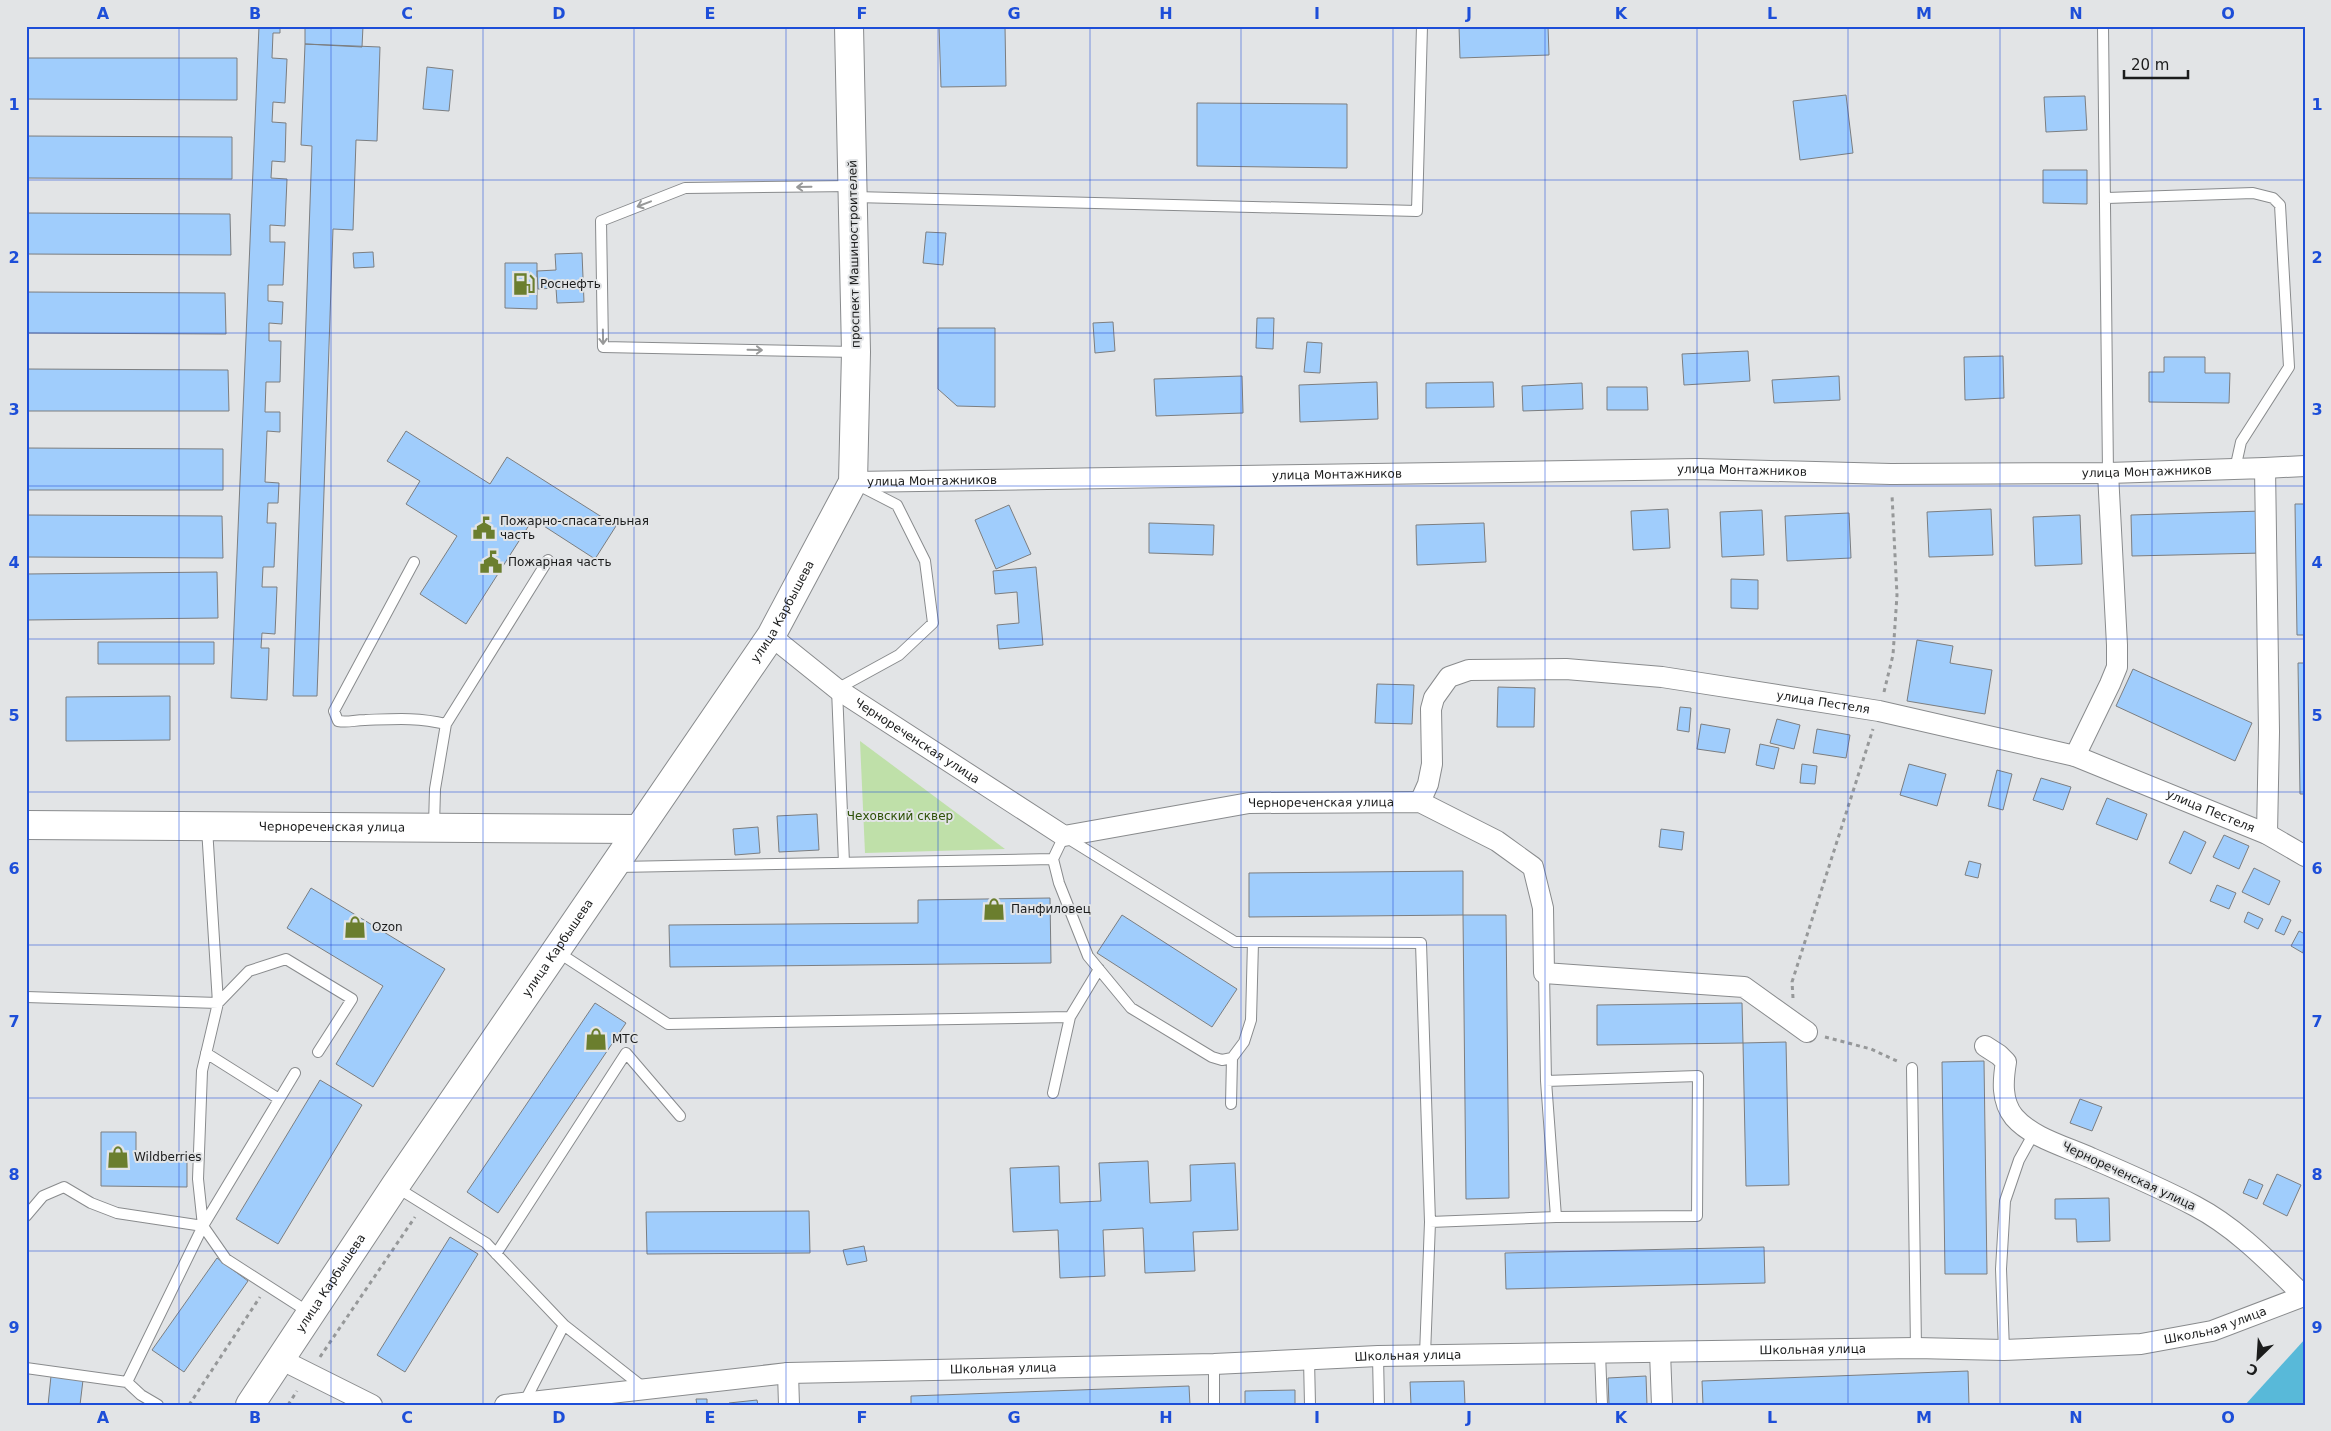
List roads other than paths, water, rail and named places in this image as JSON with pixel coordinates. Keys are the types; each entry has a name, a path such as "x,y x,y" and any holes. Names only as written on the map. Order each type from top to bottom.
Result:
{"main road":[{"name":"проспект Машиностроителей","path":"849,26 856,352 853,482"},
{"name":"улица Карбышева","path":"250,1405 395,1186 771,636 853,482"},
{"name":"Чернореченская улица","path":"26,825 638,829"}],"street":[{"name":"улица Монтажников","path":"853,482 1697,469 1891,474 2108,473 2305,466"},
{"path":"2265,468 2269,732 2267,834"},
{"path":"2075,756 2117,667 2118,645 2108,473"},
{"name":"Чернореченская улица","path":"771,636 837,689 1064,836 1249,803 1420,802 1497,840 1533,867 1543,908 1544,973"},
{"name":"улица Пестеля","path":"1420,802 1428,784 1432,764 1431,710 1434,698 1450,677 1469,670 1566,670 1662,677 1879,711 2075,756 2267,834 2305,856"},
{"path":"1544,973 1744,987 1807,1032"},
{"name":"Чернореченская улица","path":"1985,1046 2000,1055 2006,1062 2003,1083 2004,1094 2014,1116 2034,1133 2140,1178 2221,1221 2241,1236 2304,1296"},
{"name":"Школьная улица","path":"515,1404 788,1373 1214,1364 1378,1356 1916,1348 2004,1350 2141,1344 2212,1331 2243,1321 2304,1296"},
{"path":"1660,1352 1662,1405"},
{"path":"280,1358 372,1405"},
{"path":"788,1373 789,1405"}],"lane":[{"path":"856,352 603,347 601,220 685,188 1417,210 1422,26"},
{"path":"2103,26 2107,198 2108,473"},
{"path":"2107,198 2253,193 2273,198 2280,205 2289,367 2241,442 2235,469"},
{"path":"844,863 837,689 899,656 933,623 925,561 897,505 853,482"},
{"path":"434,827 435,789 446,724 548,560"},
{"path":"414,562 334,711 338,721 348,723 361,720 424,719 446,724"},
{"path":"207,825 218,1003 202,1071 198,1179 203,1226 226,1259 310,1314"},
{"path":"1232,1058 1222,1060 1212,1057 1130,1008 1088,956 1053,860 1064,836 1235,942 1421,943 1430,1222 1425,1355"},
{"path":"612,867 1053,860"},
{"path":"1231,1104 1232,1058 1244,1042 1251,1020 1253,942"},
{"path":"555,951 668,1024 1070,1016"},
{"path":"26,997 218,1003 249,971 286,959 352,999 318,1052"},
{"path":"1053,1093 1070,1016 1099,969"},
{"path":"1544,973 1546,1081 1556,1217"},
{"path":"206,1053 279,1100"},
{"path":"496,1254 626,1053 680,1116"},
{"path":"1912,1068 1916,1348"},
{"path":"126,1382 203,1226 295,1073"},
{"path":"1430,1222 1556,1217 1697,1216 1698,1076 1546,1081"},
{"path":"2004,1350 2001,1269 2006,1201 2019,1160 2034,1133"},
{"path":"395,1186 486,1243 564,1325 646,1390"},
{"path":"26,1216 43,1196 64,1188 91,1204 118,1212 203,1226"},
{"path":"515,1404 564,1325"},
{"path":"1600,1353 1602,1405"},
{"path":"1378,1356 1379,1405"},
{"path":"1309,1359 1310,1405"},
{"path":"1214,1364 1214,1405"},
{"path":"26,1368 126,1382 141,1395 158,1405"}],"water":[{"path":"2305,1339 2305,1405 2245,1405"}],"place":[{"name":"Роснефть","path":"524,284"},
{"name":"Пожарно-спасательная часть","path":"484,528"},
{"name":"Пожарная часть","path":"491,562"},
{"name":"Панфиловец","path":"994,909"},
{"name":"Ozon","path":"355,927"},
{"name":"МТС","path":"596,1039"},
{"name":"Wildberries","path":"118,1157"}],"park label":[{"name":"Чеховский сквер","path":"900,816"}]}
